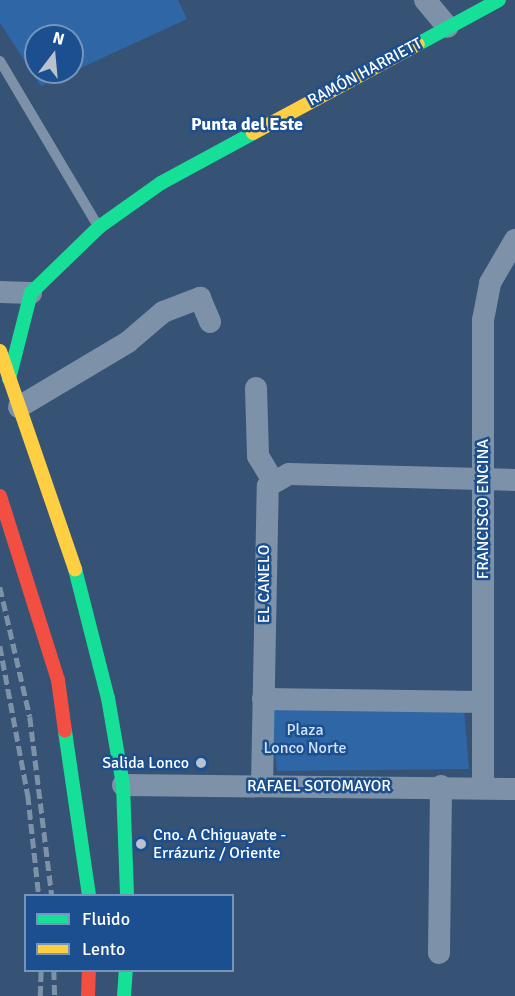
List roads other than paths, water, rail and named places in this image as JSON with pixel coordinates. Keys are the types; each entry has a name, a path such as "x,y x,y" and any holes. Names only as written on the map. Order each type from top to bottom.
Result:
{"main road":[{"name":"RAMÓN HARRIETT","path":"31,292 99,227 161,183 499,0"},
{"path":"9,380 31,292"},
{"path":"0,351 81,588 115,781 127,894"},
{"path":"0,496 47,633 69,737 87,862 89,894"},
{"path":"69,737 87,759"},
{"path":"106,810 115,781"},
{"path":"87,862 95,832"},
{"path":"88,996 89,972"},
{"path":"124,996 126,972"}],"street":[{"path":"425,0 448,27"},
{"name":"FRANCISCO ENCINA","path":"483,786 484,308 495,270 515,240"},
{"path":"0,292 31,292"},
{"path":"19,407 129,342 163,312 200,298 210,322"},
{"path":"256,388 258,456 273,481 289,474 515,480"},
{"name":"EL CANELO","path":"262,786 264,499 273,481"},
{"path":"263,699 483,702"},
{"name":"RAFAEL SOTOMAYOR","path":"115,781 262,786 483,786 515,789"},
{"path":"439,953 441,786"}],"lane":[{"path":"0,61 99,227"}],"railway":[{"path":"0,587 30,717 52,894"},
{"path":"0,646 28,795 39,894"},
{"path":"40,996 41,972"},
{"path":"54,972 55,996"}],"place":[{"name":"Salida Lonco","path":"201,763"},
{"name":"Cno. A Chiguayate - Errázuriz / Oriente","path":"141,844"}],"district":[{"name":"Punta del Este","path":"247,124"}],"park label":[{"name":"Plaza Lonco Norte","path":"305,739"}]}
